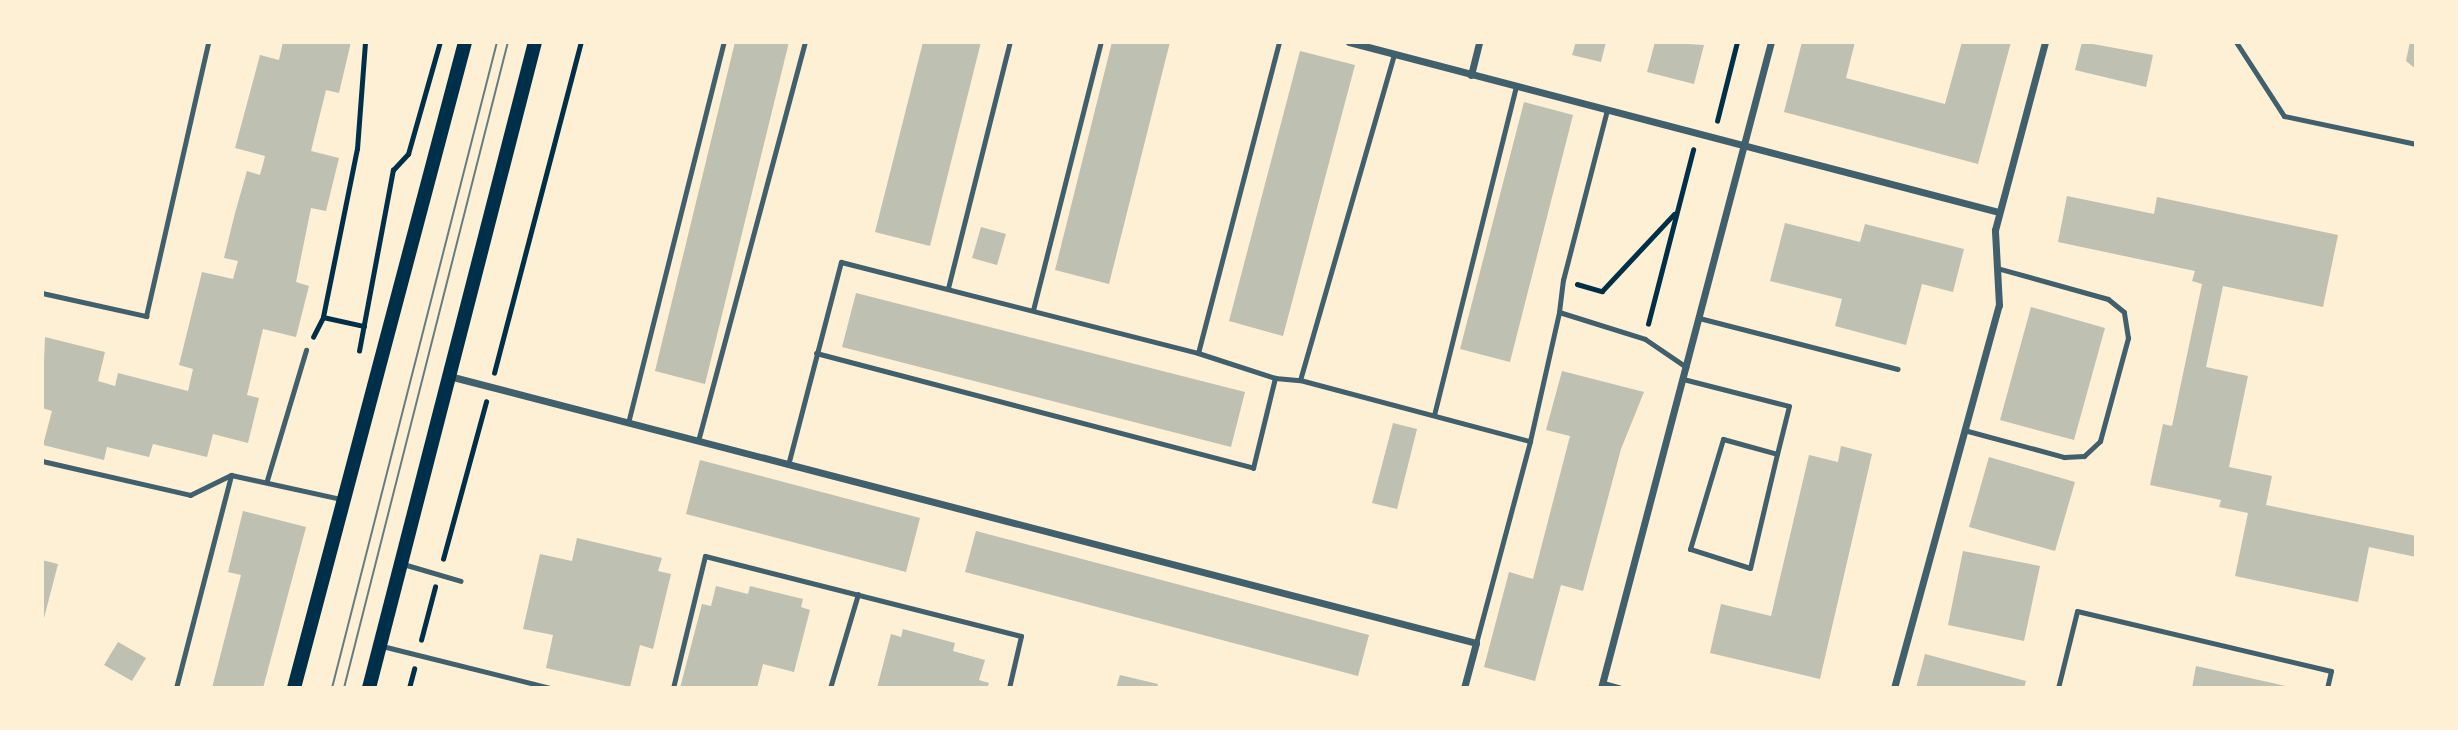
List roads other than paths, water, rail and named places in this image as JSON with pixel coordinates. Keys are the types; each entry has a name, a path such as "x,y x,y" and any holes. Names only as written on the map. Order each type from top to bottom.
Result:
{"main road":[{"path":"294,688 464,42"},
{"path":"369,688 535,42"}],"street":[{"path":"1349,42 1999,212"},
{"path":"1471,75 1479,42"},
{"path":"1618,688 1602,686 1771,42"},
{"path":"1894,688 1998,305 1993,240 2045,42"},
{"path":"448,375 1476,643 1464,688"}],"lane":[{"path":"42,293 146,316 208,42"},
{"path":"628,423 724,42"},
{"path":"698,441 805,42"},
{"path":"948,288 1010,42"},
{"path":"1033,310 1101,42"},
{"path":"1198,353 1279,42"},
{"path":"2236,42 2284,116 2416,144"},
{"path":"1300,380 1394,54"},
{"path":"1434,415 1516,86"},
{"path":"1476,643 1530,441 1559,312 1563,280 1607,110"},
{"path":"788,465 841,262 1198,353 1275,378 1300,380 1530,441"},
{"path":"1964,430 2064,457 2084,456 2100,441 2128,338 2124,312 2108,299 1997,268"},
{"path":"1559,312 1645,339 1686,367"},
{"path":"1699,318 1898,369"},
{"path":"267,480 306,350"},
{"path":"817,353 1253,468 1275,378"},
{"path":"1683,379 1789,406 1750,568 1690,549 1723,439 1777,454"},
{"path":"42,461 190,495 231,475 267,480 344,499"},
{"path":"176,688 231,475"},
{"path":"673,688 705,556 1021,636 1009,688"},
{"path":"400,563 461,581"},
{"path":"830,688 858,594"},
{"path":"2058,688 2077,611 2331,671 2327,688"},
{"path":"379,645 550,688"}],"tram line":[{"path":"332,688 497,42"},
{"path":"344,688 508,42"}]}
